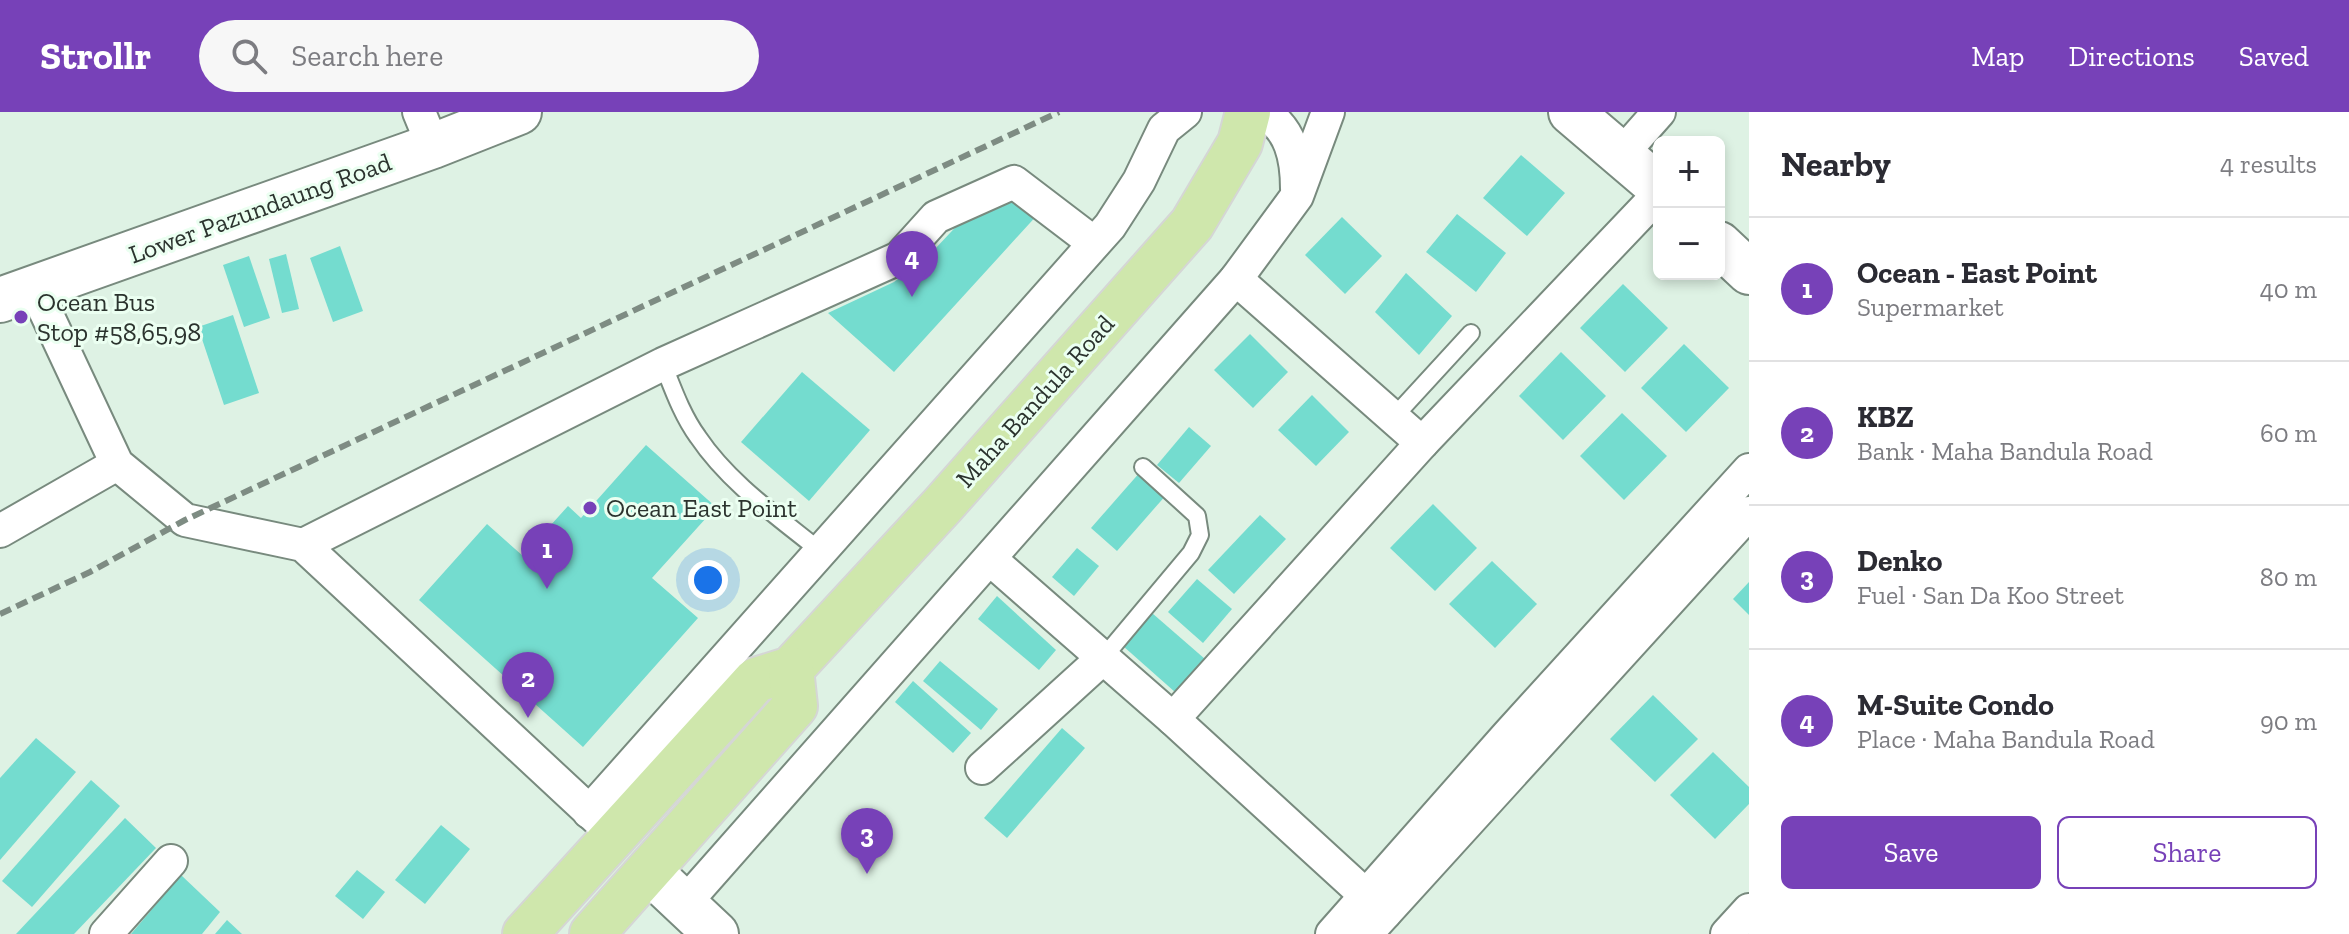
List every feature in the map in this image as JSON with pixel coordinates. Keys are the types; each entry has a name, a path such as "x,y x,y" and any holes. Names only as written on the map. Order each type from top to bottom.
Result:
{"main road":[{"name":"Lower Pazundaung Road","path":"18,294 426,129 519,112"},
{"name":"Maha Bandula Road","path":"525,934 602,823 756,680 791,669 942,506 1192,224 1240,143 1248,112"},
{"path":"1571,112 1653,182"},
{"path":"1725,250 1749,272"},
{"path":"592,934 795,706 791,669"},
{"path":"649,871 716,934"}],"street":[{"path":"18,294 117,464 185,520 303,545 602,823 820,551 1110,226 1139,181 1164,129 1185,112"},
{"path":"1263,112 1271,116 1289,138 1297,165 1297,196"},
{"path":"684,904 1236,279 1297,196 1328,112"},
{"path":"1621,155 1659,112"},
{"path":"303,545 663,364 899,258 936,217 1014,182 1094,243"},
{"path":"1173,719 1422,443 1653,200"},
{"path":"1236,279 1422,443"},
{"path":"0,531 117,464"},
{"path":"1614,641 1749,470"},
{"path":"1332,934 1372,915 1517,747 1614,641 1749,513"},
{"path":"990,559 1173,719 1372,915"},
{"path":"982,768 1103,658"},
{"path":"106,934 171,861"},
{"path":"1727,934 1749,910"}],"lane":[{"path":"1393,418 1471,333"},
{"path":"663,364 680,406 716,461 755,498 820,551"},
{"path":"1103,658 1191,553 1200,535 1197,516 1143,467"}],"building":[{"path":"1521,155 1565,193 1527,236 1483,198"},
{"path":"1013,193 1040,212 894,372 828,313 894,282 922,261 910,249 921,240 934,250 966,216"},
{"path":"1457,214 1506,253 1476,292 1426,252"},
{"path":"1342,217 1382,256 1345,294 1305,255"},
{"path":"340,246 363,311 333,322 310,258"},
{"path":"286,254 299,309 282,313 269,259"},
{"path":"249,256 270,318 244,327 223,265"},
{"path":"1406,273 1452,316 1419,355 1375,312"},
{"path":"1623,284 1668,328 1625,372 1580,328"},
{"path":"233,315 259,393 224,405 198,327"},
{"path":"1250,334 1288,372 1253,408 1214,370"},
{"path":"1684,344 1729,388 1686,432 1641,388"},
{"path":"1561,352 1606,396 1563,440 1519,396"},
{"path":"802,372 870,430 809,501 741,442"},
{"path":"1312,395 1349,432 1316,466 1278,430"},
{"path":"1622,413 1667,456 1624,500 1580,456"},
{"path":"1189,427 1211,446 1179,483 1157,465"},
{"path":"646,445 716,507 652,578 698,618 583,747 419,600 487,524 523,556 568,506 581,518"},
{"path":"1141,471 1167,494 1117,551 1091,528"},
{"path":"1433,504 1477,548 1435,591 1390,548"},
{"path":"1260,515 1286,539 1234,594 1208,570"},
{"path":"1077,548 1099,566 1074,596 1052,577"},
{"path":"1492,561 1537,604 1495,648 1449,604"},
{"path":"1197,579 1232,609 1203,643 1168,612"},
{"path":"1749,582 1749,615 1733,599"},
{"path":"997,596 1056,650 1039,670 978,619"},
{"path":"1152,613 1213,666 1184,700 1123,646"},
{"path":"940,661 998,709 981,730 923,681"},
{"path":"913,681 971,733 953,753 895,702"},
{"path":"1653,695 1698,739 1655,782 1610,739"},
{"path":"1062,728 1085,748 1007,838 984,818"},
{"path":"36,738 76,772 0,860 0,778"},
{"path":"1713,752 1749,787 1749,804 1715,839 1670,795"},
{"path":"91,780 120,806 32,907 2,881"},
{"path":"125,818 156,848 74,934 16,934"},
{"path":"441,825 470,849 425,904 395,880"},
{"path":"357,870 385,892 363,919 335,896"},
{"path":"181,875 220,912 202,934 131,934"},
{"path":"227,920 242,934 215,934"}],"railway":[{"path":"0,614 90,572 185,520 1059,112"}],"place":[{"name":"M-Suite Condo","path":"912,297"},
{"name":"Ocean Bus Stop #58,65,98","path":"21,317"},
{"name":"Ocean East Point","path":"590,508"},
{"name":"Ocean - East Point","path":"547,589"},
{"name":"KBZ","path":"528,718"},
{"name":"Denko","path":"867,874"}]}
